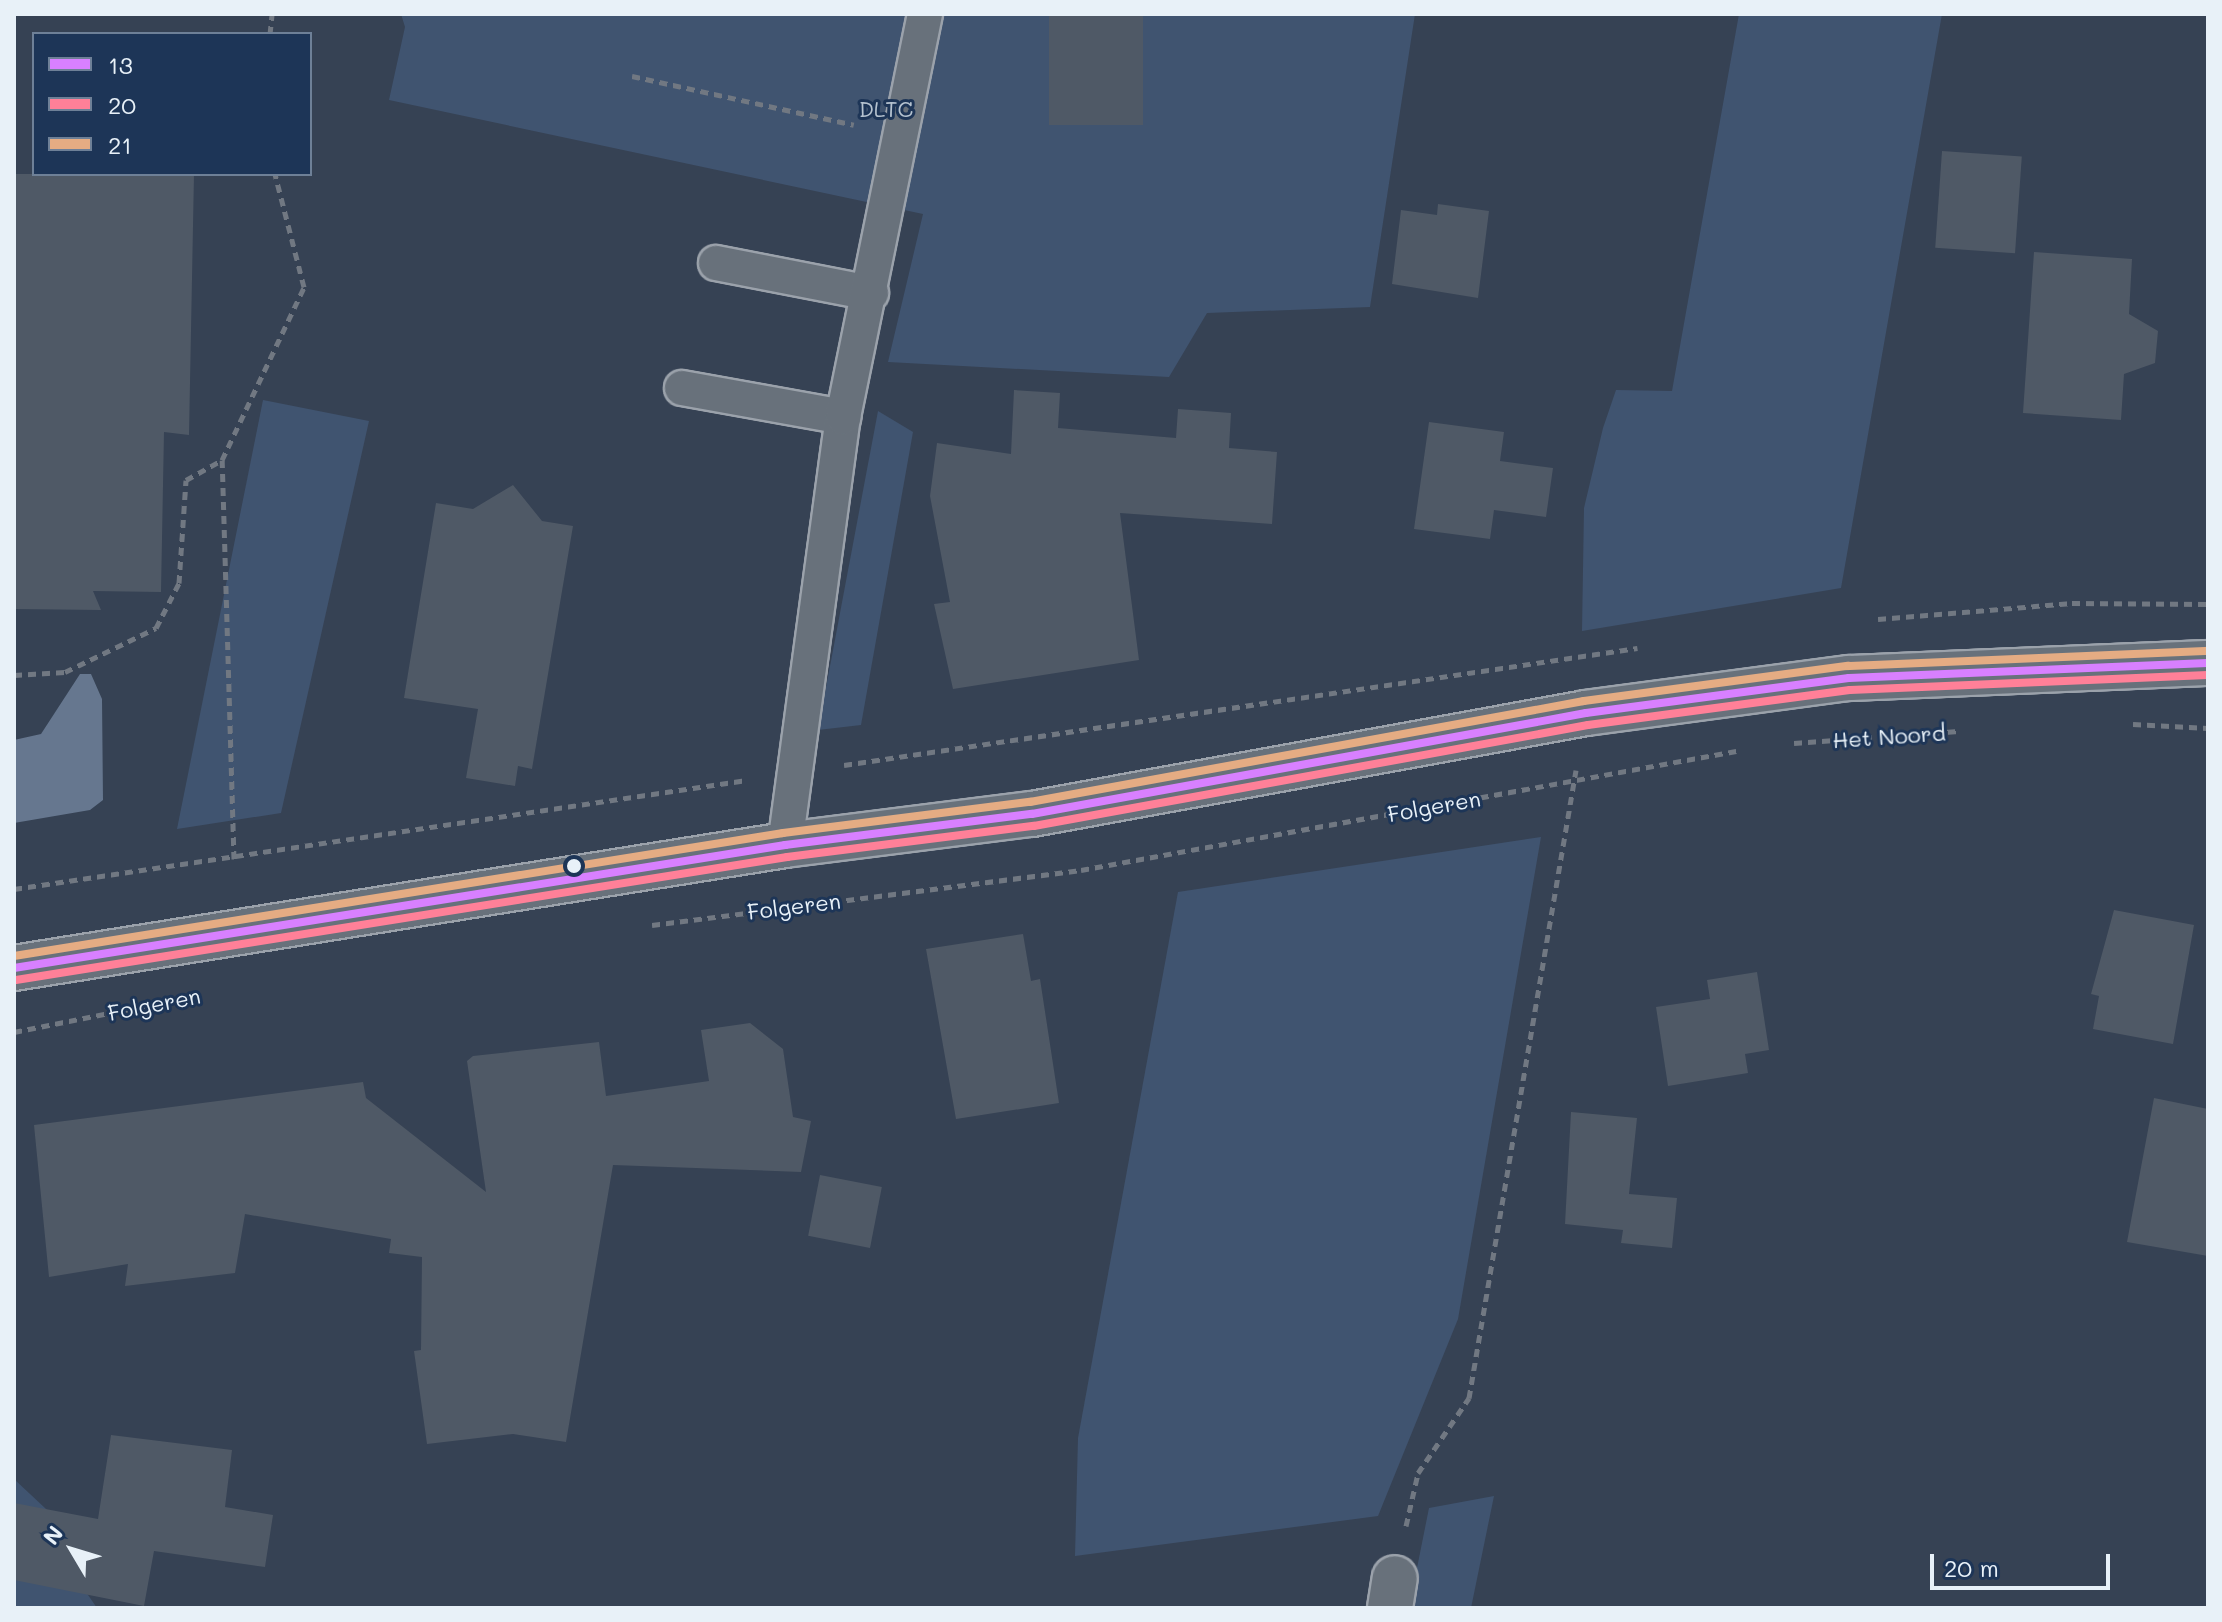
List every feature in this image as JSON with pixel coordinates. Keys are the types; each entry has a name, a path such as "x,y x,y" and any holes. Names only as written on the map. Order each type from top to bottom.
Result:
{"main road":[{"path":"14,968 785,845 1032,814 1586,713 1849,678 2208,663"}],"lane":[{"path":"785,845 843,417 871,293 925,14"},
{"path":"716,263 871,293"},
{"path":"682,388 843,417"}],"path":[{"path":"632,76 902,136"},
{"path":"234,859 222,460 304,287 276,176"},
{"path":"14,675 65,672 156,628 179,583 186,480 222,460"},
{"path":"1392,1593 1418,1473 1469,1398 1597,653"},
{"path":"2119,724 2208,728"},
{"name":"Het Noord","path":"1782,744 1967,731"},
{"path":"1574,781 1751,748"},
{"name":"Folgeren","path":"640,926 1081,870 1574,781"},
{"name":"Folgeren","path":"14,1032 167,1001"}],"green space":[{"name":"DLTC","path":"401,14 1415,14 1370,307 1207,313 1169,377 888,362 923,214 389,100 405,27"},
{"path":"1739,14 1942,14 1841,588 1582,631 1584,508 1603,428 1616,390 1672,391"},
{"path":"263,400 369,421 281,813 177,829"},
{"path":"878,411 913,432 861,725 818,730"},
{"path":"1541,837 1458,1319 1378,1516 1075,1556 1078,1438 1178,892"},
{"path":"14,1479 61,1523 66,1563 97,1608 14,1608"},
{"path":"1494,1496 1471,1608 1409,1608 1429,1508"}],"shaded area":[{"path":"80,674 91,674 102,699 103,800 90,810 14,823 14,740 41,734"}],"building":[{"path":"1049,14 1143,14 1143,125 1049,125"},
{"path":"1942,151 2022,157 2015,253 1935,248"},
{"path":"14,174 194,176 189,435 164,432 161,592 93,591 101,610 14,609"},
{"path":"1438,204 1489,211 1478,298 1392,284 1401,210 1437,215"},
{"path":"2034,252 2132,259 2129,314 2158,331 2155,363 2124,374 2121,420 2023,413"},
{"path":"1014,390 1060,393 1058,428 1176,438 1178,409 1231,413 1229,448 1277,452 1272,524 1120,513 1139,660 953,689 934,604 950,602 930,496 937,443 1011,454"},
{"path":"1429,422 1504,432 1500,461 1553,468 1546,517 1494,510 1490,539 1414,529"},
{"path":"513,485 542,521 573,526 532,769 518,766 515,786 466,778 478,709 404,698 436,503 473,509"},
{"path":"2114,910 2194,925 2173,1044 2093,1029 2099,996 2091,994"},
{"path":"1023,934 1031,981 1040,979 1059,1103 956,1119 926,949"},
{"path":"1757,972 1769,1050 1745,1054 1748,1073 1668,1086 1656,1007 1710,999 1707,980"},
{"path":"750,1023 783,1049 793,1117 811,1121 801,1172 613,1165 566,1442 513,1434 427,1444 414,1351 421,1350 422,1257 389,1253 391,1239 245,1214 235,1273 125,1286 128,1264 49,1277 34,1125 363,1082 366,1098 486,1192 467,1061 473,1056 599,1042 606,1096 709,1081 701,1030"},
{"path":"2154,1098 2208,1109 2208,1256 2127,1242"},
{"path":"1571,1112 1637,1118 1629,1194 1677,1198 1672,1248 1621,1243 1623,1230 1565,1224"},
{"path":"820,1175 882,1187 870,1248 808,1236"},
{"path":"111,1435 232,1450 225,1507 273,1515 265,1567 154,1551 144,1606 14,1580 14,1503 98,1519"}],"transit line":[{"name":"21","path":"14,956 783,833 1030,802 1584,701 1848,666 2207,651"},
{"name":"13","path":"14,968 785,845 1032,814 1586,713 1849,678 2208,663"},
{"name":"20","path":"16,980 787,857 1034,826 1588,725 1850,690 2208,675"}]}
